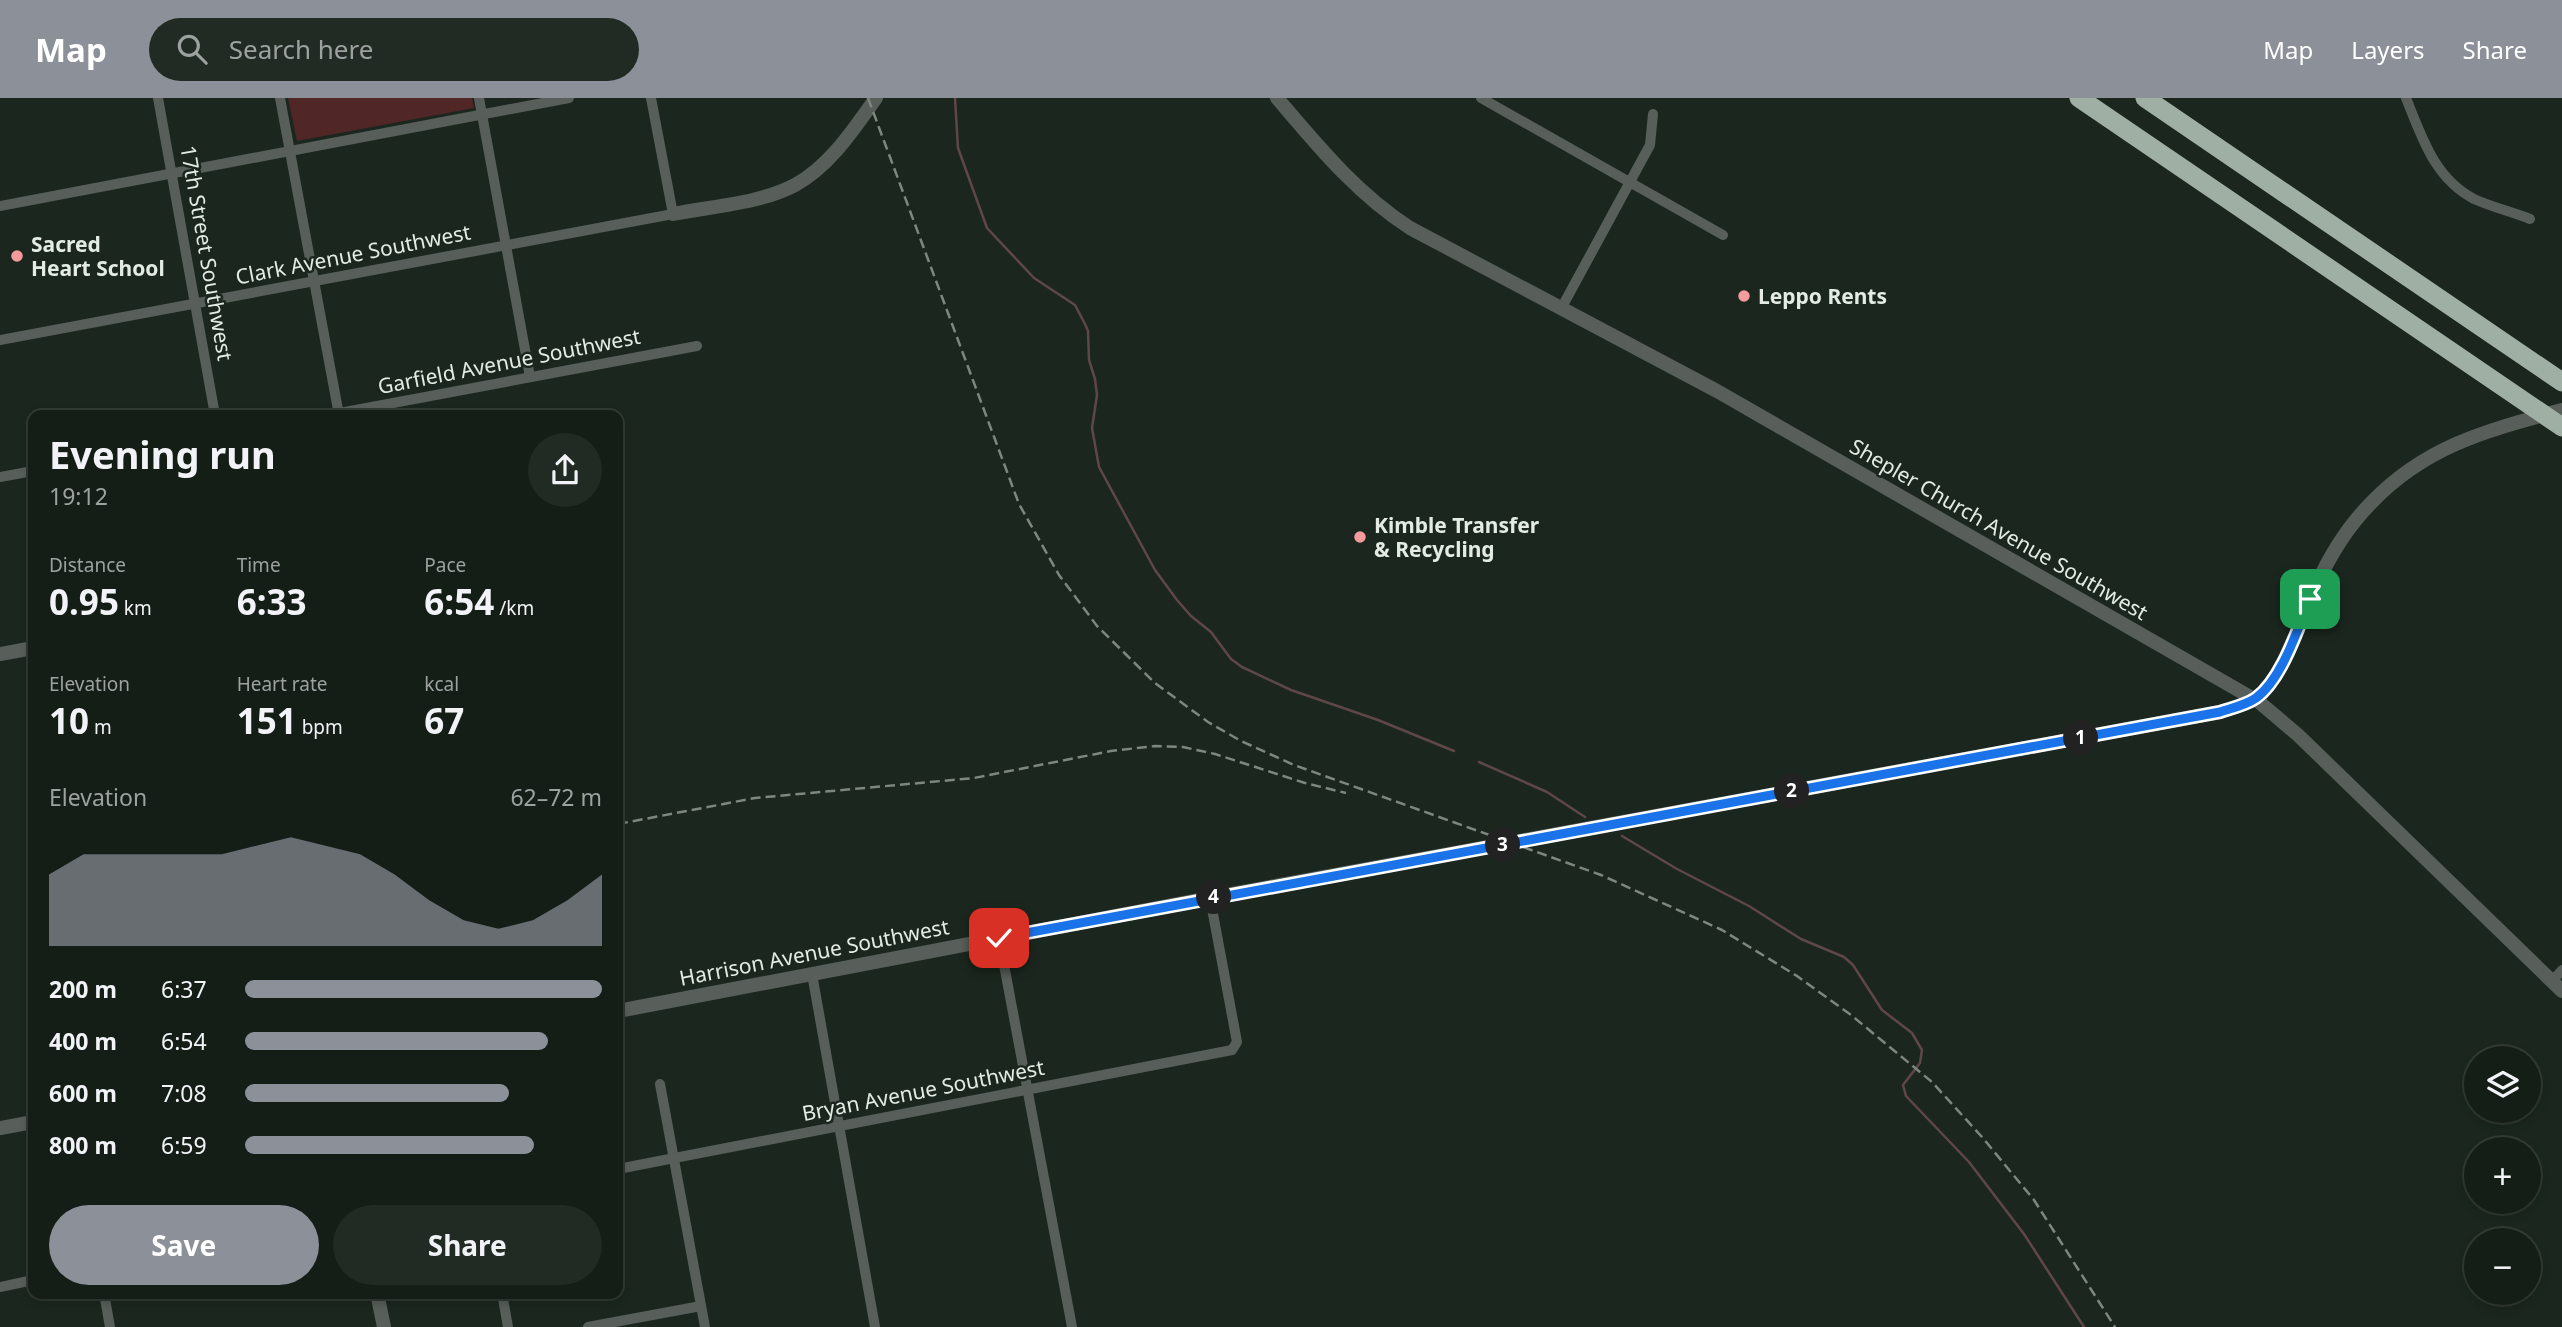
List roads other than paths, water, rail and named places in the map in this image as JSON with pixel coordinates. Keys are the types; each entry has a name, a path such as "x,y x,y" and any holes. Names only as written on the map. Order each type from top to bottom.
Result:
{"highway":[{"path":"2079,98 2562,428"},
{"path":"2145,98 2562,382"}],"street":[{"name":"17th Street Southwest","path":"158,98 214,410"},
{"path":"280,98 315,281 334,410"},
{"path":"479,98 530,377"},
{"path":"0,206 569,98"},
{"path":"651,98 673,214 760,198 797,184 837,149 876,98"},
{"name":"Shepler Church Avenue Southwest","path":"1277,98 1354,186 1410,228 1717,391 2255,699 2307,743 2557,986"},
{"path":"1481,98 1723,235"},
{"path":"2406,98 2435,164 2449,181 2473,198 2530,219"},
{"path":"1562,307 1650,145 1653,114"},
{"name":"Clark Avenue Southwest","path":"0,340 673,214"},
{"name":"Garfield Avenue Southwest","path":"356,410 697,346"},
{"path":"2255,699 2284,659 2314,588 2333,552 2372,502 2407,471 2438,451 2497,428 2562,410"},
{"path":"0,477 28,472"},
{"path":"0,654 28,649"},
{"name":"Harrison Avenue Southwest","path":"623,1010 1210,898 2208,714 2255,699"},
{"name":"Bryan Avenue Southwest","path":"623,1168 1224,1053 1235,1047 1237,1042 1210,898"},
{"path":"999,938 1072,1327"},
{"path":"2557,986 2562,970"},
{"path":"812,974 875,1327"},
{"path":"660,1084 705,1327"},
{"path":"0,1128 28,1123"},
{"path":"0,1287 28,1281"},
{"path":"105,1299 110,1327"},
{"path":"378,1299 384,1327"},
{"path":"503,1299 508,1327"},
{"path":"588,1327 701,1306"}],"waterway":[{"path":"955,98 958,148 987,228 1034,278 1075,305 1085,324 1097,395 1092,428 1099,467 1155,570 1177,600 1211,632 1231,659 1242,667 1291,690 1378,720 1454,751"},
{"path":"1479,762 1547,792 1585,817"},
{"path":"1622,836 1677,869 1749,906 1801,939 1844,957 1853,965 1882,1010 1912,1033 1922,1050 1920,1063 1903,1085 1906,1096 1969,1162 2024,1234 2084,1327"}],"railway":[{"path":"868,98 1019,504 1059,575 1097,626 1155,683 1208,722 1241,741 1294,765 1601,875 1722,930 1797,976 1851,1015 1932,1082 1982,1137 2034,1200 2115,1327"},
{"path":"623,823 755,798 974,778 1111,751 1155,746 1183,747 1215,754 1305,783 1346,793"}],"place":[{"name":"Sacred Heart School","path":"17,256"},
{"name":"Leppo Rents","path":"1744,296"},
{"name":"Kimble Transfer & Recycling","path":"1360,537"}]}
